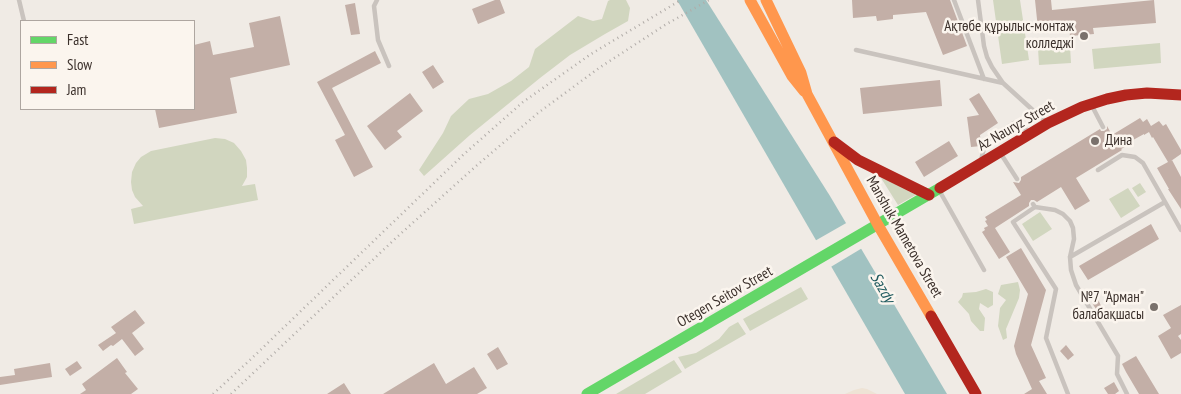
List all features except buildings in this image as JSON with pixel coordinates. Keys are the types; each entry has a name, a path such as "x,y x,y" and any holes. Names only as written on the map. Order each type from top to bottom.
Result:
{"main road":[{"name":"Manshuk Mametova Street","path":"750,0 792,76 807,94 878,225 976,394"},
{"name":"Manshuk Mametova Street","path":"766,0 801,73 807,94"},
{"name":"Az Nauryz Street","path":"878,225 1032,133 1091,103 1126,95 1147,93 1181,95"},
{"path":"832,140 858,160 934,192"},
{"name":"Otegen Seitov Street","path":"587,394 878,225"}],"lane":[{"path":"19,0 24,20"},
{"path":"377,0 374,6 378,40 389,66"},
{"path":"954,0 984,79"},
{"path":"978,0 984,46 992,67 1003,83 1048,124"},
{"path":"856,50 1003,83"},
{"path":"1091,103 1104,127"},
{"path":"980,164 986,141 1014,123 1032,133"},
{"path":"1000,152 1017,179"},
{"path":"1098,170 1120,153 1135,157 1143,163 1181,230"},
{"path":"934,192 984,270"},
{"path":"1070,257 1165,202"},
{"path":"1068,394 1046,338 1056,289 1013,222 1034,206 1055,210 1063,214 1070,221 1074,239 1070,257 1071,270 1076,285 1118,356 1117,374 1127,394"}],"green space":[{"path":"610,0 626,0 630,8 628,21 570,55 470,135 424,176 419,170 443,133 451,116 469,99 488,94 511,81 529,67 535,49 578,16 593,21 602,19"},
{"path":"993,0 1020,0 1029,60 1002,64"},
{"path":"1160,43 1161,63 1094,69 1092,49"},
{"path":"1070,46 1071,63 1039,65 1038,48"},
{"path":"215,138 225,139 234,143 241,151 246,160 247,168 247,177 242,186 255,184 258,200 134,224 131,209 143,206 132,190 132,172 141,157 151,151"},
{"path":"881,178 919,193 898,205"},
{"path":"1140,183 1146,192 1138,197 1132,188"},
{"path":"1128,188 1140,206 1121,218 1109,199"},
{"path":"1040,212 1052,229 1033,241 1022,224"},
{"path":"1018,282 1019,298 1006,329 1007,338 1003,340 998,326 1000,308 1006,300 998,294 1001,285"},
{"path":"801,287 808,299 750,331 743,319"},
{"path":"986,289 993,292 993,305 988,308 980,303 979,309 985,318 984,331 980,331 971,321 969,314 958,302 963,293"},
{"path":"738,322 746,334 685,369 678,357 696,353 719,339 729,327"},
{"path":"674,360 682,372 645,394 616,394"}],"shaded area":[{"path":"862,388 877,394 845,394 854,390"}],"water":[{"name":"Sazdy","path":"677,0 706,0 830,196 947,394 905,394"}],"pier":[{"path":"848,222 864,247 829,268 813,242"}],"railway":[{"path":"213,394 463,155 523,102 591,54 681,0"},
{"path":"231,394 397,237 538,113 599,68 665,25 709,0"}],"traffic: fast":[{"path":"587,394 940,188"}],"traffic: slow":[{"path":"750,0 792,76 804,91"},
{"path":"766,0 801,73 807,94 878,225 931,316"}],"traffic: jam":[{"path":"940,188 1048,123 1082,107 1126,95 1147,93 1181,95"},
{"path":"834,142 858,160 929,195"},
{"path":"931,316 976,394"}],"place":[{"name":"Ақтөбе құрылыс-монтаж колледжі","path":"1084,36"},
{"name":"Дина","path":"1095,141"},
{"name":"№7 \"Арман\" балабақшасы","path":"1154,307"}]}
